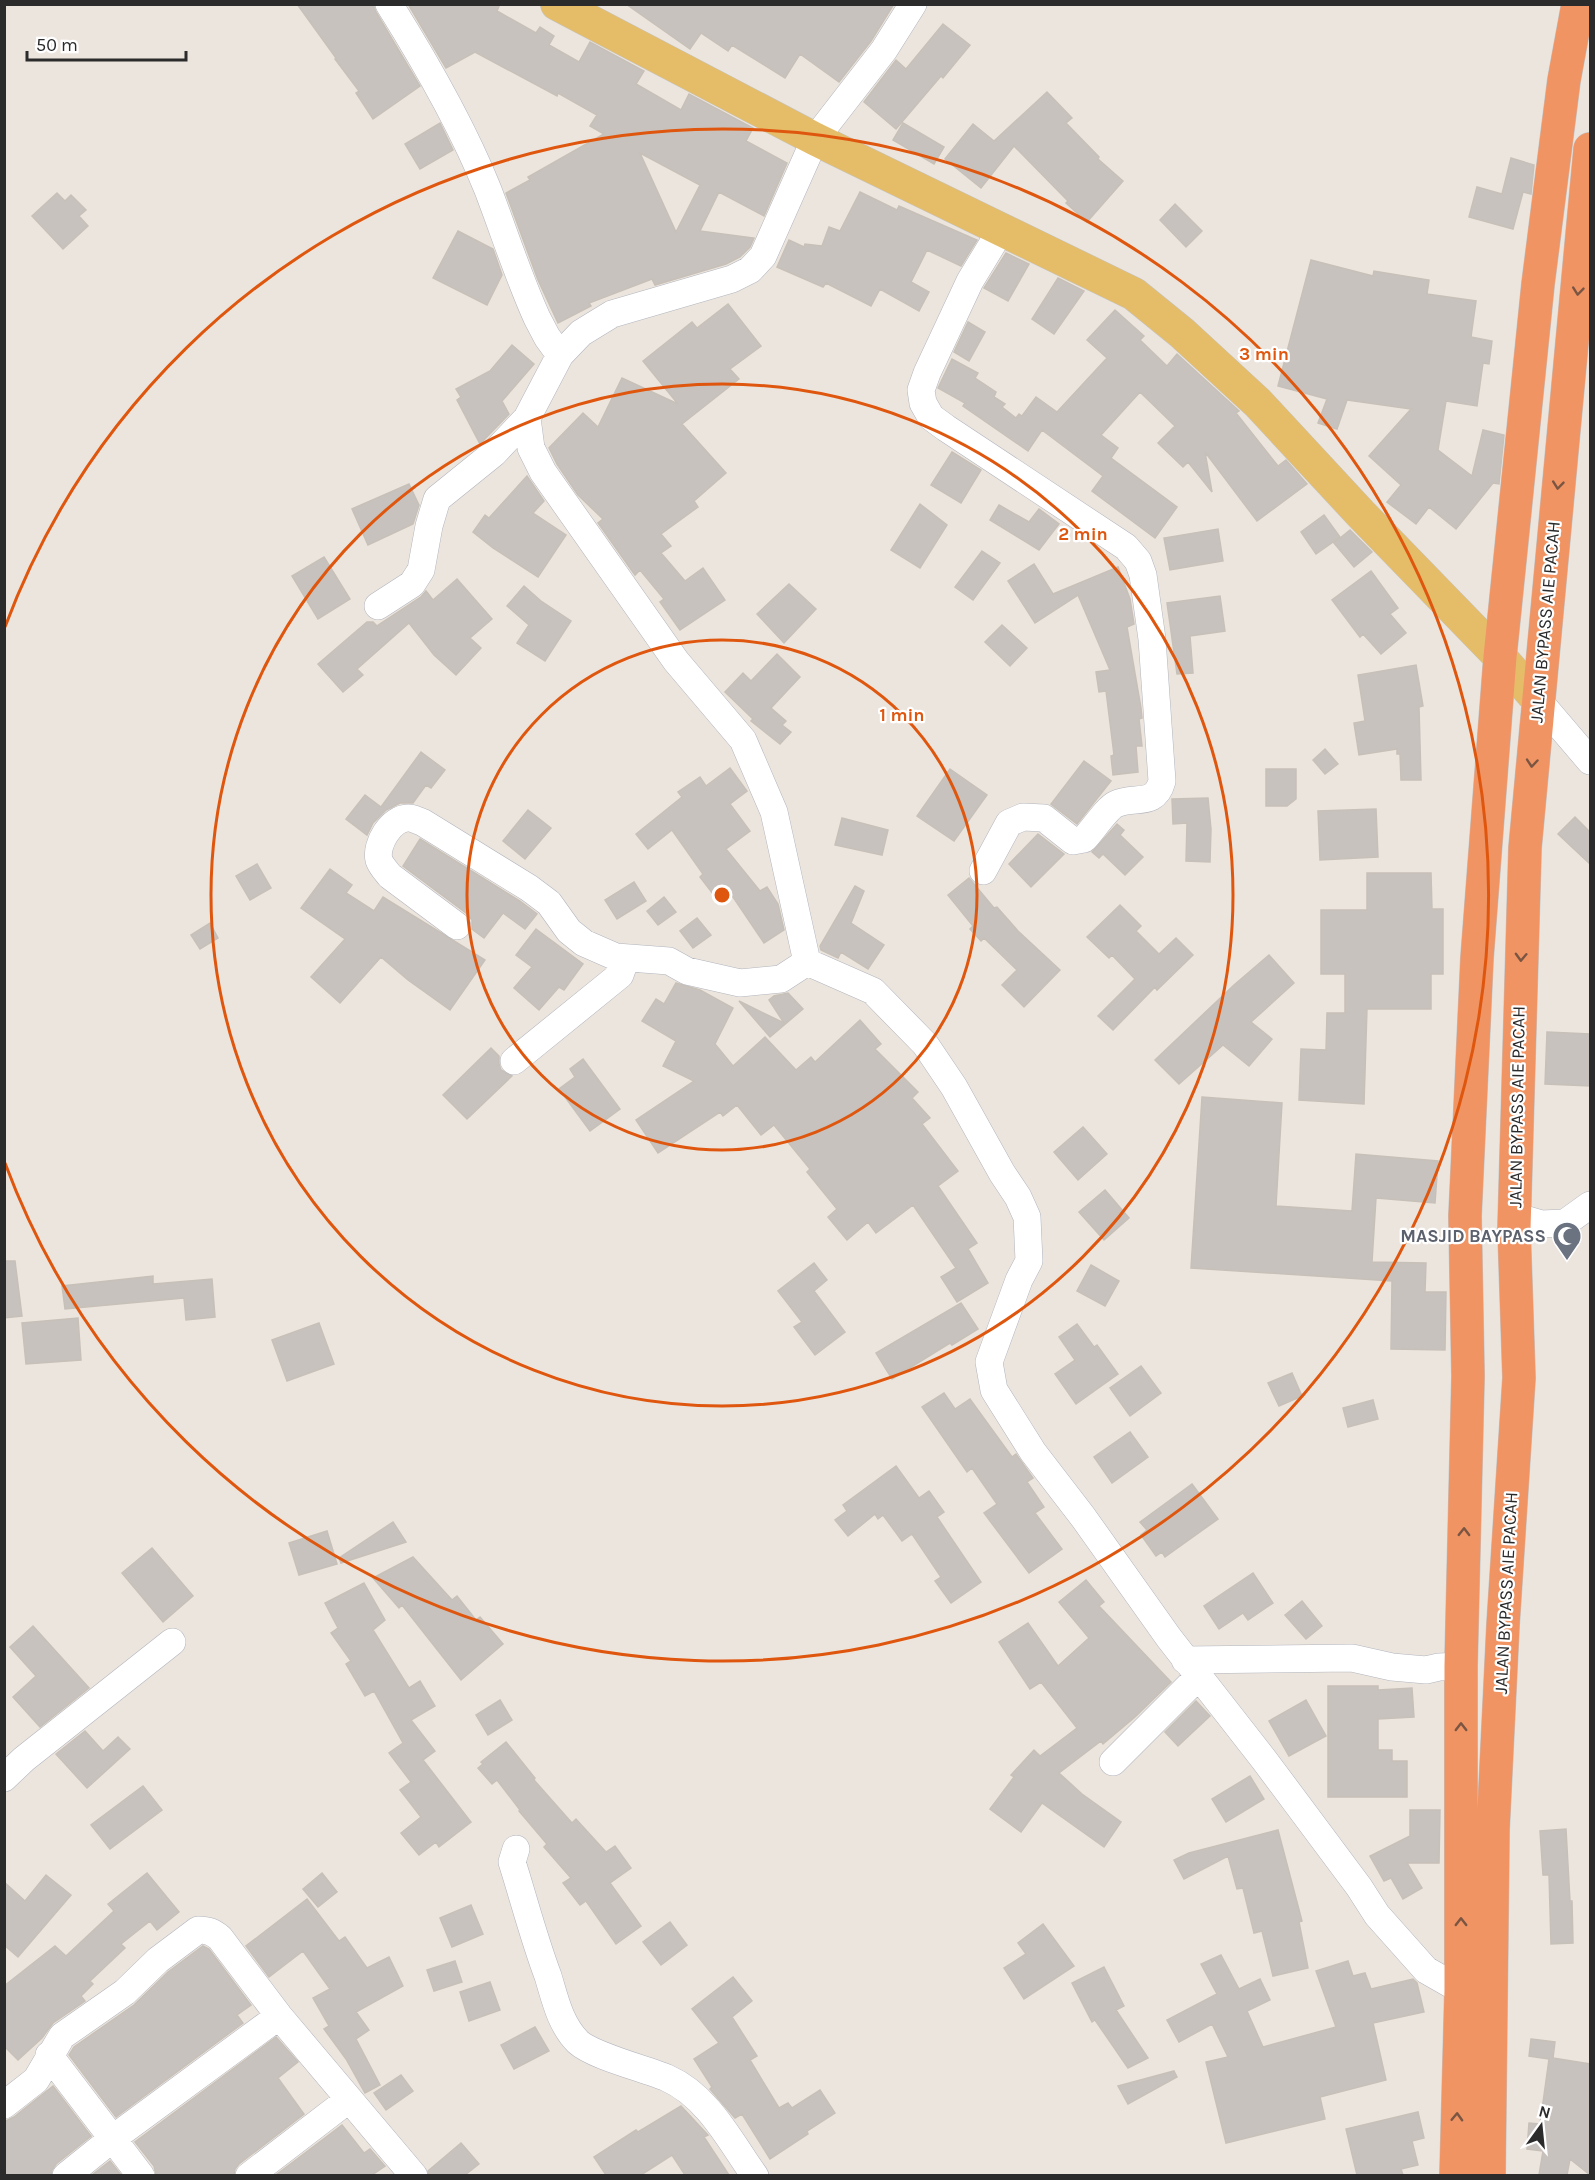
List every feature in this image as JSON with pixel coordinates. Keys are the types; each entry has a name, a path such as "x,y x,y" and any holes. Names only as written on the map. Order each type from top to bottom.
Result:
{"highway":[{"path":"1456,2175 1461,1990 1461,1666 1468,1376 1465,1216 1477,958 1500,657 1539,273 1564,80 1578,4"},
{"name":"JALAN BYPASS AIE PACAH","path":"1489,2175 1493,1830 1519,1378 1514,1228 1525,848 1590,149"}],"main road":[{"path":"557,4 815,139 1134,294 1182,333 1258,403 1538,699"}],"street":[{"path":"389,4 420,54 454,117 487,188 532,307 547,338 560,355"},
{"path":"378,606 412,584 421,570 436,499 494,453 526,418 560,355 581,333 612,314 732,279 750,270 763,256 815,139 884,50 913,4"},
{"path":"983,871 1009,823 1023,817 1044,818 1073,841 1084,839 1115,804 1153,797 1160,789 1162,781 1152,639 1143,576 1138,561 1126,547 931,417 923,403 921,390 927,373 970,281 1001,230"},
{"path":"526,418 531,448 543,472 676,661 743,740 774,812 807,962"},
{"path":"1538,699 1590,761"},
{"path":"457,926 390,876 383,867 379,859 379,850 383,838 390,827 401,819 409,818 422,822 529,888 549,903 569,931 584,943 616,957 669,961 687,971 740,983 781,979 807,962"},
{"path":"514,1061 620,975 626,958"},
{"path":"807,962 873,991 925,1044 954,1087 1018,1197 1027,1217 1029,1261 1018,1280 989,1362 994,1390 1034,1452 1192,1668 1359,1887 1377,1915 1426,1970 1461,1990"},
{"path":"1514,1228 1518,1217 1541,1224 1565,1223 1590,1204"},
{"path":"4,1778 24,1759 172,1642"},
{"path":"1113,1762 1192,1668 1352,1658 1392,1667 1426,1670 1461,1666"},
{"path":"516,1849 512,1862 534,1940 549,1979 556,2006 579,2043 669,2079 685,2090 715,2115 755,2175"},
{"path":"4,2105 36,2080 62,2036 125,1992 158,1960 198,1930 212,1932 220,1938 279,2016 411,2174"},
{"path":"66,2175 279,2016"},
{"path":"49,2055 141,2175"},
{"path":"249,2175 348,2100"}],"building":[{"path":"297,4 373,4 420,86 373,119 356,93 359,91"},
{"path":"408,4 500,4 497,11 536,33 540,27 554,36 549,45 579,62 590,42 644,71 636,84 681,110 689,94 753,128 746,141 787,163 764,216 719,192 700,231 754,238 750,247 740,257 726,264 655,285 652,279 589,303 591,306 558,323 538,280 506,193 530,180 528,177 604,134 590,126 597,115 475,52 446,68","holes":["640,153 700,185 676,232"]},
{"path":"626,4 894,4 871,41 839,82 800,54 785,78 732,45 728,51 701,33 690,49"},
{"path":"943,24 970,45 896,129 864,102 896,60 906,69"},
{"path":"1047,92 1072,118 1066,123 1099,157 1098,159 1123,181 1087,222 1066,203 1068,201 1014,146 981,188 945,159 973,124 994,141"},
{"path":"440,123 453,150 420,169 405,144"},
{"path":"903,123 944,147 934,164 893,140"},
{"path":"1511,158 1534,165 1531,194 1523,192 1513,229 1469,217 1477,187 1502,194"},
{"path":"860,192 897,210 899,206 977,240 961,266 927,250 911,282 929,292 919,311 880,289 871,306 826,283 823,287 777,267 789,240 804,247 805,244 822,246 829,227 840,231"},
{"path":"57,193 65,201 71,195 86,210 79,216 88,226 63,249 32,216"},
{"path":"1175,204 1202,231 1186,247 1160,220"},
{"path":"458,231 493,249 502,275 487,305 433,278"},
{"path":"1006,253 1029,264 1008,301 984,288"},
{"path":"1311,260 1373,276 1374,271 1429,280 1427,294 1476,301 1471,337 1492,341 1489,364 1483,363 1477,406 1446,401 1438,450 1472,476 1483,430 1504,435 1499,484 1493,483 1456,529 1429,507 1416,524 1387,502 1401,485 1369,456 1411,409 1347,400 1337,429 1318,423 1327,399 1278,386"},
{"path":"1058,278 1084,291 1054,334 1032,319"},
{"path":"728,304 761,346 730,369 739,379 682,424 726,473 694,501 698,507 661,534 671,546 661,553 685,581 703,568 725,600 680,630 660,602 664,599 640,570 635,575 598,523 603,519 578,495 549,448 583,413 598,427 622,378 678,404 643,361 692,322 697,328"},
{"path":"1115,310 1144,336 1140,340 1167,366 1177,354 1239,411 1236,413 1278,466 1286,460 1307,484 1257,521 1205,452 1212,492 1188,462 1183,467 1158,443 1175,426 1140,392 1101,435 1118,448 1111,458 1177,507 1155,538 1092,491 1103,476 1042,430 1028,451 963,406 965,403 938,388 952,359 978,373 975,378 996,392 994,397 1005,404 1002,407 1016,418 1019,414 1022,416 1036,397 1057,412 1107,358 1087,340"},
{"path":"968,322 985,332 969,361 954,352"},
{"path":"512,345 534,364 502,401 509,414 480,444 457,400 461,397 456,389 490,371"},
{"path":"952,452 981,470 961,503 931,485"},
{"path":"527,476 544,501 533,513 566,535 538,577 473,532 485,515 489,518"},
{"path":"409,484 419,505 413,524 368,545 352,509"},
{"path":"920,504 947,525 920,568 891,550"},
{"path":"999,505 1029,522 1039,509 1059,524 1039,550 990,520"},
{"path":"1324,515 1340,537 1316,554 1301,532"},
{"path":"1218,529 1223,561 1170,570 1164,538"},
{"path":"1350,530 1372,552 1354,567 1334,543"},
{"path":"982,551 1000,563 973,600 955,587"},
{"path":"324,557 350,599 318,619 292,576"},
{"path":"1034,564 1053,594 1118,567 1130,599 1134,624 1127,627 1142,718 1139,719 1142,746 1136,746 1138,772 1113,775 1111,756 1114,755 1106,691 1099,692 1096,672 1110,670 1078,595 1035,623 1008,581"},
{"path":"1371,571 1398,608 1390,614 1406,633 1381,654 1363,634 1360,637 1332,600"},
{"path":"457,579 492,619 470,638 481,648 456,675 434,655 409,623 357,669 363,675 343,692 318,664 367,622 373,622 377,626 421,597 426,591 433,600"},
{"path":"789,584 816,609 784,643 757,614"},
{"path":"524,586 541,601 571,621 545,661 517,643 529,625 507,606"},
{"path":"1220,596 1225,631 1190,636 1193,673 1177,674 1167,603"},
{"path":"1002,625 1027,648 1010,666 985,642"},
{"path":"777,654 800,677 771,708 786,721 782,725 791,732 780,744 751,721 753,719 725,692 743,673 751,681"},
{"path":"1416,665 1423,706 1419,707 1421,780 1401,780 1400,754 1397,754 1397,749 1359,755 1354,723 1365,721 1358,675"},
{"path":"1325,749 1338,764 1325,774 1313,760"},
{"path":"421,752 445,770 431,788 426,785 413,803 400,803 386,810 373,823 367,835 346,819 365,795 381,807"},
{"path":"1084,761 1111,781 1077,824 1051,804"},
{"path":"730,768 747,791 730,804 750,831 726,849 760,891 767,887 778,904 784,930 764,943 731,894 720,903 700,877 703,874 672,830 648,849 636,834 682,797 678,792 700,777 706,786"},
{"path":"950,769 987,795 954,841 917,816"},
{"path":"1266,769 1296,769 1296,799 1287,806 1266,806"},
{"path":"1208,798 1211,829 1210,862 1186,861 1187,823 1173,824 1172,799"},
{"path":"1376,809 1378,857 1320,860 1318,811"},
{"path":"528,810 551,828 525,859 503,841"},
{"path":"1575,817 1590,832 1590,864 1558,834"},
{"path":"842,818 888,830 882,855 835,845"},
{"path":"1117,824 1124,830 1120,835 1143,857 1125,875 1103,854 1099,858 1092,852"},
{"path":"1038,834 1064,854 1031,887 1009,864"},
{"path":"420,839 537,914 525,929 503,913 484,938 472,929 472,920 466,913 403,866"},
{"path":"257,864 271,888 250,900 236,876"},
{"path":"330,869 352,885 346,893 374,911 383,897 485,960 450,1010 381,957 340,1003 311,977 345,939 301,908"},
{"path":"1367,873 1431,873 1432,909 1443,909 1443,974 1431,974 1431,1009 1367,1009 1364,1104 1299,1100 1301,1049 1326,1050 1327,1013 1345,1013 1345,974 1321,974 1321,910 1367,910"},
{"path":"969,878 994,908 997,907 1018,931 1060,970 1024,1007 1002,985 1017,970 984,938 981,941 970,929 973,926 948,895"},
{"path":"634,882 646,901 617,919 605,900"},
{"path":"855,886 864,891 851,923 884,945 868,969 841,952 838,958 821,950 820,946"},
{"path":"664,897 676,912 658,925 647,911"},
{"path":"1120,905 1141,926 1136,931 1159,954 1176,938 1193,955 1157,990 1155,987 1113,1030 1098,1016 1135,979 1112,955 1109,958 1087,937"},
{"path":"697,918 711,935 693,948 680,931"},
{"path":"210,923 218,938 200,949 191,935"},
{"path":"536,929 583,964 564,990 559,987 539,1010 514,988 532,967 516,955"},
{"path":"1269,955 1294,983 1251,1022 1272,1039 1249,1066 1223,1045 1179,1084 1155,1060"},
{"path":"676,983 700,990 733,1008 715,1044 733,1066 765,1037 796,1070 811,1057 815,1062 860,1020 881,1044 875,1049 918,1092 912,1098 930,1118 922,1124 958,1171 938,1186 977,1243 968,1249 988,1283 957,1302 941,1277 956,1268 913,1205 876,1233 868,1222 847,1240 828,1217 837,1209 807,1172 810,1169 774,1125 761,1135 737,1105 723,1116 720,1112 658,1153 636,1120 694,1081 663,1066 676,1041 642,1021 656,999 664,1004"},
{"path":"788,993 803,1009 770,1037 739,1001 784,1023 769,1000 774,996"},
{"path":"1547,1032 1590,1034 1590,1086 1545,1084"},
{"path":"491,1048 499,1056 501,1070 512,1076 467,1119 443,1095"},
{"path":"583,1059 620,1109 590,1131 559,1089 575,1077 570,1069"},
{"path":"1202,1097 1282,1103 1276,1206 1352,1211 1356,1154 1438,1161 1435,1203 1376,1198 1372,1262 1426,1263 1425,1292 1446,1292 1445,1350 1391,1349 1392,1281 1191,1268"},
{"path":"1083,1127 1107,1154 1078,1180 1054,1152"},
{"path":"1105,1190 1129,1218 1104,1240 1079,1212"},
{"path":"4,1261 15,1261 22,1316 4,1318"},
{"path":"814,1263 827,1280 814,1291 845,1332 815,1355 794,1327 802,1322 778,1291"},
{"path":"1091,1265 1119,1281 1105,1306 1077,1291"},
{"path":"153,1276 153,1284 212,1279 215,1317 186,1320 184,1298 65,1309 62,1286"},
{"path":"961,1303 978,1329 952,1345 950,1343 892,1379 876,1353"},
{"path":"78,1318 81,1360 26,1364 22,1323"},
{"path":"319,1323 334,1364 287,1381 272,1340"},
{"path":"1077,1324 1094,1347 1097,1345 1118,1374 1076,1404 1055,1374 1075,1360 1059,1337"},
{"path":"1141,1366 1161,1393 1130,1416 1110,1388"},
{"path":"1292,1373 1302,1396 1279,1406 1268,1383"},
{"path":"944,1393 955,1409 970,1399 1012,1457 1016,1454 1033,1478 1027,1482 1044,1507 1035,1513 1062,1549 1029,1573 984,1513 997,1504 972,1468 967,1472 922,1407"},
{"path":"1373,1400 1378,1419 1348,1427 1343,1408"},
{"path":"1130,1432 1148,1457 1112,1483 1094,1457"},
{"path":"896,1466 919,1498 929,1491 944,1512 937,1517 981,1582 951,1603 935,1581 941,1577 912,1534 902,1541 883,1515 878,1519 875,1514 848,1536 835,1520 847,1511 843,1505"},
{"path":"1192,1484 1218,1519 1165,1557 1162,1552 1156,1556 1141,1535 1147,1530 1140,1522"},
{"path":"393,1522 406,1542 341,1563 339,1558"},
{"path":"327,1531 337,1564 299,1575 289,1543"},
{"path":"152,1548 193,1596 163,1622 122,1573"},
{"path":"413,1557 452,1600 457,1596 476,1620 480,1617 503,1644 461,1680 402,1605 399,1608 373,1578"},
{"path":"1253,1573 1273,1603 1248,1620 1243,1613 1219,1629 1204,1606"},
{"path":"1086,1580 1104,1602 1099,1606 1171,1682 1103,1744 1101,1741 1059,1773 1082,1794 1121,1822 1104,1847 1042,1803 1021,1832 990,1809 1014,1777 1011,1775 1034,1750 1040,1756 1077,1728 1041,1682 1030,1689 999,1642 1028,1623 1058,1666 1089,1638 1059,1602"},
{"path":"364,1583 385,1620 373,1630 409,1688 420,1681 435,1706 411,1720 435,1751 423,1760 471,1822 439,1847 436,1842 419,1855 401,1833 421,1817 400,1790 411,1782 389,1753 403,1743 374,1691 365,1696 346,1664 351,1661 331,1633 338,1628 325,1603"},
{"path":"1302,1601 1322,1626 1306,1639 1285,1615"},
{"path":"33,1626 89,1688 40,1727 13,1697 36,1676 10,1647"},
{"path":"1328,1686 1378,1686 1378,1690 1412,1688 1414,1717 1378,1719 1378,1750 1392,1750 1392,1761 1407,1761 1407,1797 1328,1797"},
{"path":"500,1700 512,1720 488,1735 476,1715"},
{"path":"1306,1700 1326,1736 1289,1756 1269,1721"},
{"path":"1196,1701 1210,1716 1178,1746 1165,1732"},
{"path":"85,1731 103,1751 118,1737 130,1749 87,1788 56,1754"},
{"path":"506,1742 535,1778 534,1780 572,1823 576,1819 606,1852 615,1846 631,1868 610,1883 641,1926 616,1944 586,1901 580,1905 563,1883 571,1878 544,1847 547,1844 497,1780 492,1784 478,1768 483,1764 481,1762"},
{"path":"1250,1776 1264,1799 1226,1822 1212,1799"},
{"path":"143,1786 162,1810 110,1849 91,1825"},
{"path":"1410,1810 1440,1810 1439,1863 1407,1863 1422,1888 1403,1899 1391,1878 1384,1881 1370,1856 1410,1836"},
{"path":"1566,1829 1573,1943 1551,1944 1549,1875 1543,1875 1540,1831"},
{"path":"1278,1830 1302,1921 1299,1922 1308,1968 1273,1976 1262,1931 1254,1933 1243,1888 1237,1889 1228,1856 1184,1879 1174,1860 1189,1853"},
{"path":"147,1873 179,1912 157,1930 150,1921 121,1944 125,1948 90,1981 93,1984 81,1996 85,2001 53,2023 42,2038 18,2060 4,2046 4,1986 55,1946 66,1956 114,1911 108,1904"},
{"path":"322,1873 337,1892 318,1907 303,1889"},
{"path":"46,1875 71,1895 18,1957 4,1945 4,1882 25,1901"},
{"path":"307,1899 339,1941 345,1937 367,1968 389,1957 403,1986 356,2012 369,2030 356,2039 380,2085 365,2093 346,2059 324,2029 329,2026 313,1998 330,1989 303,1951 269,1977 246,1946"},
{"path":"471,1905 483,1934 452,1947 440,1918"},
{"path":"670,1922 687,1945 661,1965 643,1942"},
{"path":"1043,1924 1074,1966 1024,1999 1004,1968 1026,1954 1018,1943"},
{"path":"203,1946 209,1949 251,2005 237,2015 243,2023 116,2117 69,2055 74,2047 134,2005 168,1972"},
{"path":"1221,1955 1239,1989 1260,1979 1270,2000 1247,2011 1263,2047 1336,2027 1316,1971 1348,1961 1353,1976 1365,1973 1371,1989 1413,1979 1417,1983 1424,2012 1373,2023 1386,2080 1320,2097 1325,2119 1226,2143 1206,2062 1228,2057 1212,2024 1179,2042 1167,2020 1217,1994 1201,1964"},
{"path":"455,1961 462,1982 434,1991 427,1970"},
{"path":"1104,1967 1124,2006 1116,2010 1148,2058 1128,2068 1095,2020 1092,2022 1072,1983"},
{"path":"733,1977 752,2001 732,2017 757,2056 750,2060 779,2108 788,2103 792,2108 820,2090 835,2113 770,2159 742,2114 735,2118 710,2089 712,2087 694,2059 719,2043 692,2009"},
{"path":"490,1982 500,2010 469,2021 460,1992"},
{"path":"535,2027 549,2051 514,2069 501,2045"},
{"path":"276,2037 298,2062 278,2078 304,2114 239,2164 234,2175 156,2175 154,2166 135,2142"},
{"path":"1531,2039 1555,2042 1553,2058 1590,2064 1590,2175 1570,2159 1567,2175 1539,2175 1543,2151 1527,2149 1529,2123 1540,2124 1549,2059 1529,2056"},
{"path":"1174,2071 1177,2077 1128,2104 1118,2086"},
{"path":"401,2075 413,2091 386,2110 374,2093"},
{"path":"53,2086 91,2136 56,2164 51,2175 4,2175 4,2122 14,2117"},
{"path":"681,2106 708,2135 704,2137 729,2175 685,2175 672,2155 641,2175 606,2175 594,2157 636,2130 638,2132"},
{"path":"1418,2112 1424,2138 1412,2141 1418,2165 1401,2169 1403,2175 1357,2175 1346,2129"},
{"path":"342,2125 364,2153 370,2149 385,2166 372,2175 276,2175"},
{"path":"461,2143 479,2164 465,2175 429,2175 428,2171"},
{"path":"110,2161 121,2175 92,2175"}],"place":[{"name":"MASJID BAYPASS","path":"1567,1262"}]}
